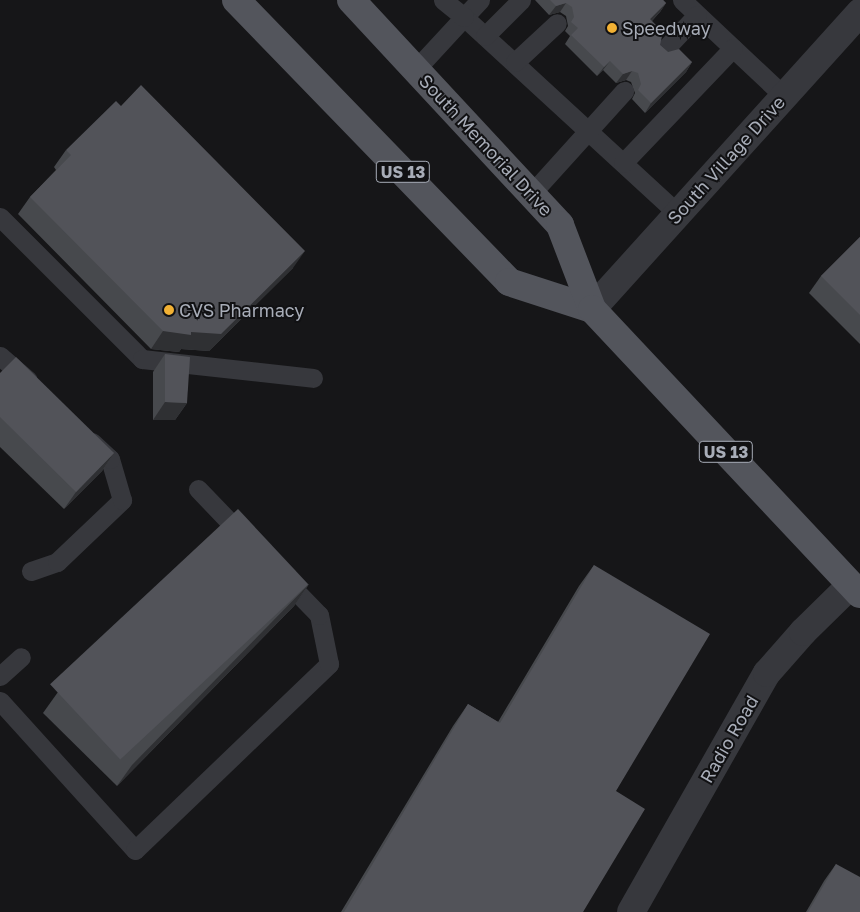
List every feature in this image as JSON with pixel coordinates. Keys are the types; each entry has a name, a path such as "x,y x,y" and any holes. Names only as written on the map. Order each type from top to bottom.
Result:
{"main road":[{"name":"South Memorial Drive","path":"236,0 509,282 592,309"},
{"name":"South Memorial Drive","path":"351,0 560,225 592,309 856,589"}],"street":[{"name":"South Village Drive","path":"592,309 860,12"},
{"name":"Radio Road","path":"631,912 767,672 856,589"}],"lane":[{"path":"443,0 515,62 678,214"},
{"path":"416,69 480,0"},
{"path":"485,36 520,0"},
{"path":"682,0 784,96"},
{"path":"664,50 697,15"},
{"path":"515,62 557,23"},
{"path":"623,163 732,48"},
{"path":"531,194 624,91"},
{"path":"0,217 142,358 313,378"},
{"path":"0,356 38,390"},
{"path":"31,571 57,562 122,500 110,459 81,432"},
{"path":"198,489 258,552"},
{"path":"0,701 135,850 328,664 319,615 272,566"},
{"path":"0,676 21,657"}],"building":[{"name":"Speedway","path":"550,0 663,0 666,3 650,19 663,32 660,45 668,52 679,49 692,62 651,103 638,90 641,84 638,73 632,71 623,74 610,61 604,67 571,35 578,28 571,22 574,17 572,7 566,3 556,6"},
{"name":"CVS Pharmacy","path":"141,85 305,251 221,334 191,332 191,335 163,331 30,197 71,155 66,150 116,101 121,106"},
{"path":"860,237 860,315 821,276"},
{"path":"165,354 190,357 187,403 165,402"},
{"path":"16,357 114,453 76,492 0,417 0,373"},
{"path":"238,509 308,584 120,760 50,684"},
{"path":"594,565 710,634 616,791 645,809 583,912 344,912 468,704 500,723"},
{"path":"836,864 860,877 860,912 808,912"}],"place":[{"name":"Speedway","path":"612,28"},
{"name":"CVS Pharmacy","path":"169,310"}]}
